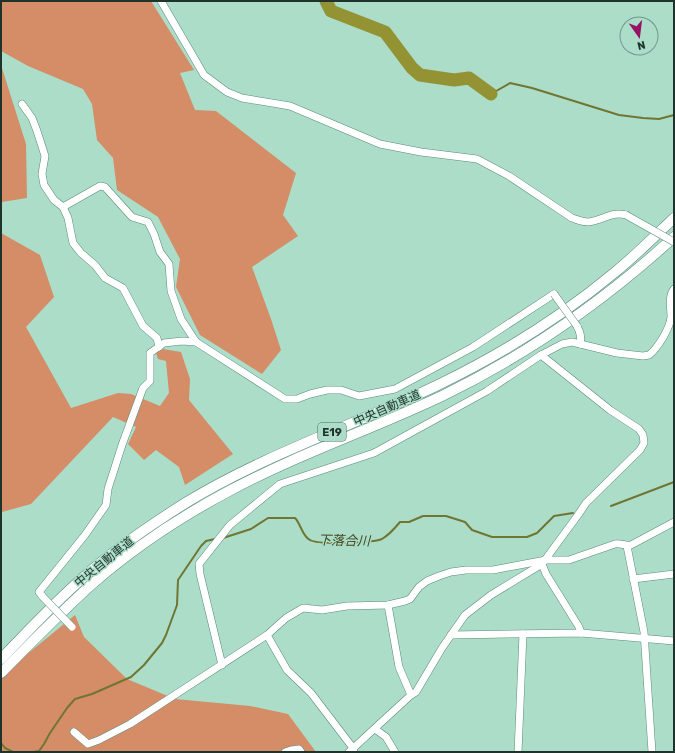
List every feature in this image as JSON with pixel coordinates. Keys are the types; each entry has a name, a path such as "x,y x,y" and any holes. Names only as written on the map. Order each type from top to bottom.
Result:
{"highway":[{"name":"中央自動車道","path":"1,659 84,576 153,524 223,482 264,461 387,409 439,384 502,350 585,296 614,273 674,218"},
{"name":"中央自動車道","path":"1,673 93,584 159,533 228,491 444,395 483,375 520,353 592,306 622,283 674,237"}],"street":[{"path":"161,1 204,75 227,92 242,98 290,106 380,144 421,152 477,159 509,176 572,218 587,222 596,221 616,213 626,215 674,242"},
{"path":"22,104 32,118 45,156 42,174 44,185 54,200 63,206 68,218 73,243 105,278 123,288 143,326 157,338 159,347"},
{"path":"63,206 100,186 105,187 132,217 148,222 160,252 168,264 171,291 181,319 196,342 285,399 296,399 327,390 341,390 359,396 395,389 473,348 554,294 577,326 580,333 580,344"},
{"path":"222,665 200,574 199,564 230,525 280,484 374,453 487,392 542,355 568,342 617,353 643,356 649,355 669,327 671,318 670,297 674,289"},
{"path":"72,627 39,592 85,535 106,505 108,489 122,445 143,388 150,381 150,353 164,343 182,341 196,342"},
{"path":"267,635 287,670 311,693 352,751 416,692 442,648 469,611 544,562 586,502 640,450 644,443 643,435 639,429 610,410 542,355"},
{"path":"74,732 88,744 130,724 267,635 286,618 303,608 322,610 347,606 388,605 406,601 410,599 419,587 427,581 439,576 457,571 493,570 544,562 569,560 615,544 627,546 674,522"},
{"path":"627,546 644,639 652,752"},
{"path":"544,562 546,574 579,627 581,633"},
{"path":"633,579 674,574"},
{"path":"388,605 399,667 411,695"},
{"path":"451,635 581,633 674,641"},
{"path":"518,752 523,634"},
{"path":"375,729 386,737 395,752"},
{"path":"285,752 299,749 301,752"}],"shaded area":[{"path":"1,1 151,1 194,70 180,73 195,110 216,111 296,173 283,215 298,236 252,267 281,350 262,374 200,335 176,287 180,259 158,217 117,190 113,158 97,140 92,104 83,89 28,66 1,51"},
{"path":"1,65 26,144 27,198 2,202"},
{"path":"1,233 40,255 54,297 26,327 71,408 118,393 131,394 160,406 169,393 166,361 158,359 156,353 163,349 181,352 190,379 189,400 233,454 185,485 179,467 156,450 144,460 128,444 136,427 113,417 31,504 2,512 1,521"},
{"path":"75,615 84,637 127,679 175,699 250,706 288,714 316,752 1,752 1,679 20,660"}],"waterway":[{"name":"下落合川","path":"326,1 331,11 385,32 412,68 420,75 454,80 469,78 491,94"},
{"path":"491,94 510,83 532,88 619,115 659,119 674,115"},
{"name":"下落合川","path":"611,506 674,482"},
{"name":"下落合川","path":"223,538 251,529 268,518 295,518 305,536 315,542 368,542 382,539 400,522 409,522 423,516 446,516 465,522 472,530 492,537 527,537 537,533 554,516 573,513"},
{"name":"下落合川","path":"33,752 39,751 67,708 75,699 92,694 131,677 144,665 162,643 166,635 177,605 178,580 201,546 206,541 215,539"},
{"name":"下落合川","path":"1,743 5,748 13,752"}]}
